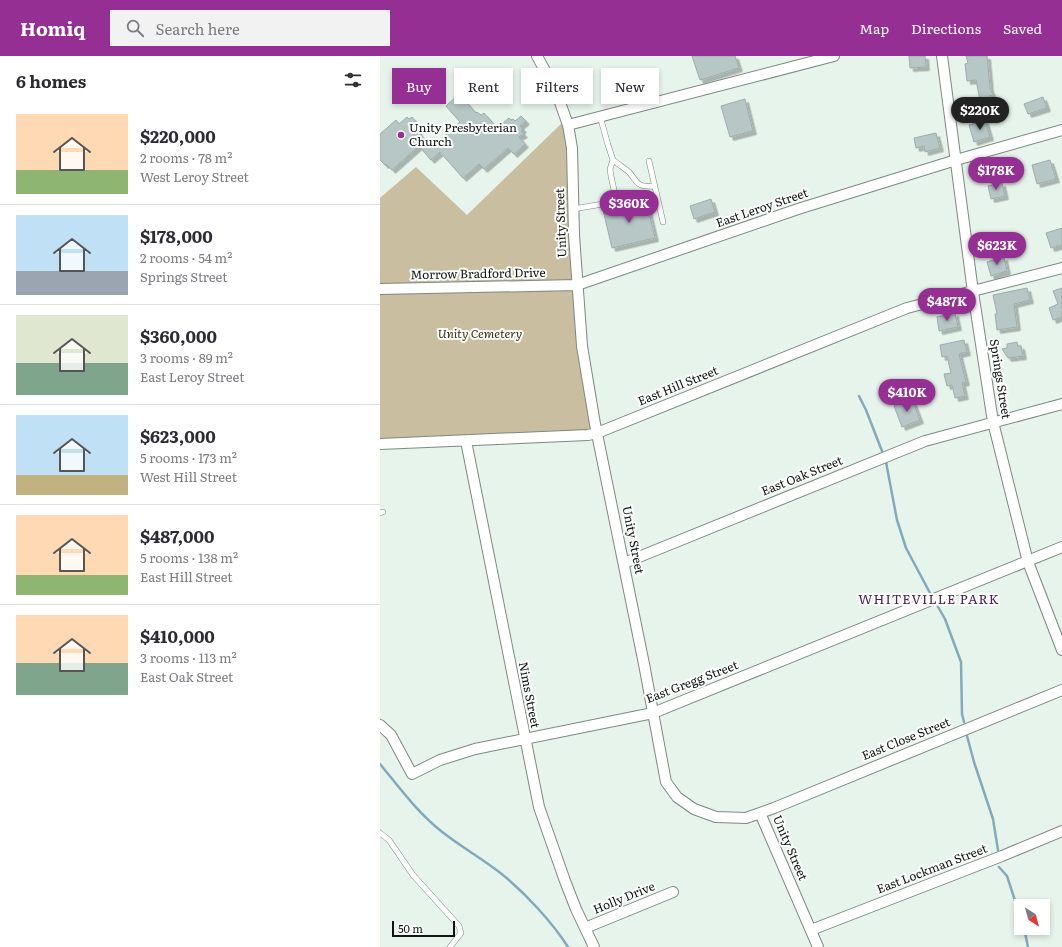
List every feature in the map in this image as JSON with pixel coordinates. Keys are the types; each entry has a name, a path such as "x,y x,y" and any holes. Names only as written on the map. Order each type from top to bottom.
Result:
{"street":[{"name":"Unity Street","path":"537,56 556,91 568,125 573,160 573,210 582,346 597,433 624,563 666,782 677,797 694,809 716,817 746,818 760,813 818,947"},
{"path":"568,125 834,56"},
{"name":"Springs Street","path":"942,56 973,292 994,422 1028,562 1062,650"},
{"name":"East Leroy Street","path":"577,285 798,209 956,160 1062,130"},
{"name":"East Hill Street","path":"380,444 588,435 597,433 907,308 1062,268"},
{"name":"Morrow Bradford Drive","path":"380,289 577,285"},
{"name":"East Oak Street","path":"624,563 925,441 1062,404"},
{"name":"Nims Street","path":"466,441 524,738 539,807 565,881 594,947"},
{"name":"East Gregg Street","path":"380,724 391,735 412,774 440,760 475,748 653,713 1062,548"},
{"name":"East Close Street","path":"760,813 1062,690"},
{"name":"East Lockman Street","path":"811,930 1062,831"},
{"name":"Holly Drive","path":"585,928 673,892"}],"lane":[{"path":"600,116 614,160 628,172 637,184 646,187 655,186"},
{"path":"573,210 603,204 612,196 614,190 610,169 614,160"},
{"path":"649,161 663,222"},
{"path":"380,833 389,840 413,876 460,926 460,933 450,947"}],"green space":[{"name":"Unity Cemetery","path":"564,121 568,133 572,232 595,432 380,442 380,198 416,167 467,215"}],"building":[{"path":"692,56 735,56 739,68 700,80"},
{"path":"909,56 925,56 926,67 910,68"},
{"path":"966,56 987,56 990,88 993,95 989,96 992,109 982,111 976,80 967,81 965,64 968,63"},
{"path":"1043,97 1047,108 1028,114 1024,104"},
{"name":"Unity Presbyterian Church","path":"454,99 454,104 468,104 476,113 477,112 481,115 484,113 497,128 509,118 515,121 521,116 526,121 520,126 523,129 521,131 524,134 519,137 525,144 514,154 508,148 484,169 479,164 463,178 440,152 431,160 419,146 392,170 380,160 380,134 396,120 399,124 407,117 409,119 412,117 421,127 418,130 419,133 432,147 460,122 446,106"},
{"path":"745,99 753,131 730,137 721,106"},
{"path":"985,120 990,137 974,142 969,125"},
{"path":"936,133 940,148 925,152 924,146 916,148 914,138"},
{"path":"1050,160 1056,179 1037,184 1032,165"},
{"path":"1002,183 1005,196 991,199 988,186"},
{"path":"711,199 715,212 694,219 690,206"},
{"path":"646,200 655,238 612,248 603,210"},
{"path":"1062,228 1062,245 1051,248 1046,233"},
{"path":"1004,257 1007,271 991,276 987,262"},
{"path":"1027,288 1030,300 1014,304 1017,327 997,330 995,314 997,314 993,295"},
{"path":"1062,288 1062,317 1053,320 1049,308 1058,304 1053,291"},
{"path":"955,313 958,327 939,331 937,317"},
{"path":"964,340 967,352 959,354 966,382 962,383 965,396 955,398 952,385 947,386 944,374 951,373 947,356 942,357 940,345"},
{"path":"1017,342 1018,346 1021,346 1023,356 1008,358 1002,349 1007,348 1007,344"},
{"path":"912,399 920,420 902,427 894,406"}],"waterway":[{"path":"859,396 882,451"},
{"path":"886,462 897,520 906,548 930,593"},
{"path":"937,605 945,619 961,662 962,714 964,722"},
{"path":"967,736 993,819 998,850"},
{"path":"380,764 432,824 503,875 521,891 546,918 568,947"},
{"path":"999,867 1007,876 1014,899"},
{"path":"1025,935 1028,947"}],"place":[{"name":"Unity Presbyterian Church","path":"401,135"}],"district":[{"name":"WHITEVILLE PARK","path":"929,599"}]}
